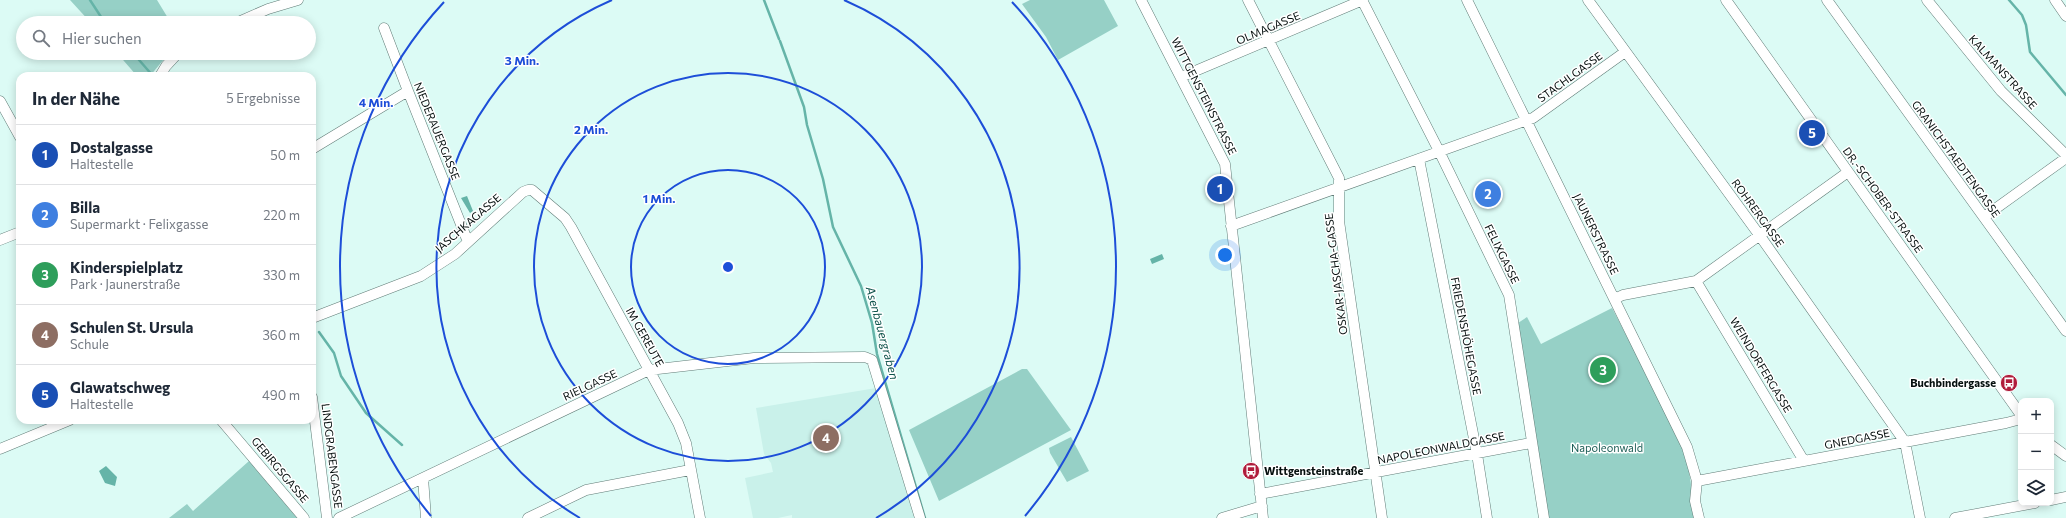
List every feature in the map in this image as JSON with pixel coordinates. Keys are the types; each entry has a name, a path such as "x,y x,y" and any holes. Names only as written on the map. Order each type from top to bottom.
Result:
{"street":[{"path":"252,16 268,9 298,0"},
{"name":"WITTGENSTEINSTRASSE","path":"1141,0 1225,164 1263,518"},
{"name":"OSKAR-JASCHA-GASSE","path":"1248,0 1339,178 1339,221 1382,518"},
{"name":"OLMAGASSE","path":"1181,77 1269,41 1362,0"},
{"name":"FELIXGASSE","path":"1362,0 1439,151 1509,295 1515,325 1531,443 1544,518"},
{"name":"JAUNERSTRASSE","path":"1467,0 1687,446 1697,481"},
{"name":"ROHRERGASSE","path":"1588,0 1760,236 1905,442"},
{"name":"DR.-SCHOBER-STRASSE","path":"1726,0 2018,411"},
{"name":"GRANICHSTAEDTENGASSE","path":"1827,0 2066,331"},
{"name":"KALMANSTRASSE","path":"1927,0 2001,91 2066,156"},
{"path":"2055,0 2066,16"},
{"name":"NIEDERAUERGASSE","path":"384,28 468,242"},
{"name":"STACHLGASSE","path":"1231,226 1533,118 1625,52"},
{"path":"162,72 172,60"},
{"path":"316,147 408,91"},
{"path":"0,101 16,130"},
{"path":"1984,217 2066,156"},
{"name":"FRIEDENSHÖHEGASSE","path":"1419,159 1477,454 1487,518"},
{"path":"1614,299 1623,295 1696,281 1848,172"},
{"name":"JASCHKAGASSE","path":"316,317 410,282 455,254 514,199 528,190"},
{"name":"IM GEREUTE","path":"528,190 532,190 568,222 682,432 700,518"},
{"path":"0,240 16,234"},
{"name":"WEINDORFERGASSE","path":"1696,281 1804,461"},
{"name":"RIELGASSE","path":"339,518 649,370 754,358 865,357 872,360 920,518"},
{"name":"GNEDGASSE","path":"1697,481 2018,420"},
{"path":"0,450 61,424"},
{"name":"GEBIRGSGASSE","path":"224,424 304,518"},
{"name":"LINDGRABENGASSE","path":"315,424 327,518"},
{"path":"1905,442 1920,518"},
{"name":"NAPOLEONWALDGASSE","path":"1260,494 1531,443"},
{"path":"2054,447 2066,456"},
{"path":"528,518 586,490 690,470"},
{"path":"423,478 426,518"},
{"path":"1697,481 1695,501 1698,518"},
{"path":"2054,499 2066,497"},
{"path":"1222,518 1262,506"},
{"path":"1955,518 2019,506"}],"shaded area":[{"path":"467,196 473,211 470,213 461,198"},
{"path":"1162,254 1164,259 1152,264 1150,259"},
{"path":"876,388 914,518 792,518 792,515 778,518 753,518 745,478 773,472 771,463 764,454 756,408"},
{"path":"106,466 117,477 115,486 105,483 99,471"}],"green space":[{"path":"70,0 157,0 167,16 85,16"},
{"path":"1030,0 1104,0 1118,26 1058,60 1046,37 1022,4"},
{"path":"123,60 163,60 153,72 134,72"},
{"name":"Napoleonwald","path":"1612,308 1679,437 1689,471 1696,518 1548,518 1518,323 1527,317 1541,344"},
{"path":"1022,369 1027,369 1071,430 939,501 909,430"},
{"path":"1071,437 1089,471 1067,482 1050,453 1049,448"},
{"path":"249,461 297,518 169,518 187,504 193,511"}],"waterway":[{"path":"90,0 100,16"},
{"name":"Asenbauergraben","path":"764,0 779,39"},
{"path":"2009,0 2022,15 2026,25 2030,52 2066,95"},
{"name":"Asenbauergraben","path":"780,41 804,107 807,125 823,179 833,227 861,286 872,323 877,354 925,518"},
{"path":"139,60 150,72"},
{"path":"319,332 334,353 341,376 366,413 402,445"}],"place":[{"name":"Glawatschweg","path":"1812,133"},
{"name":"Dostalgasse","path":"1220,189"},
{"name":"Billa","path":"1488,194"},
{"name":"Kinderspielplatz","path":"1603,370"},
{"name":"Buchbindergasse","path":"2009,383"},
{"name":"Schulen St. Ursula","path":"826,438"},
{"name":"Wittgensteinstraße","path":"1251,471"}]}
